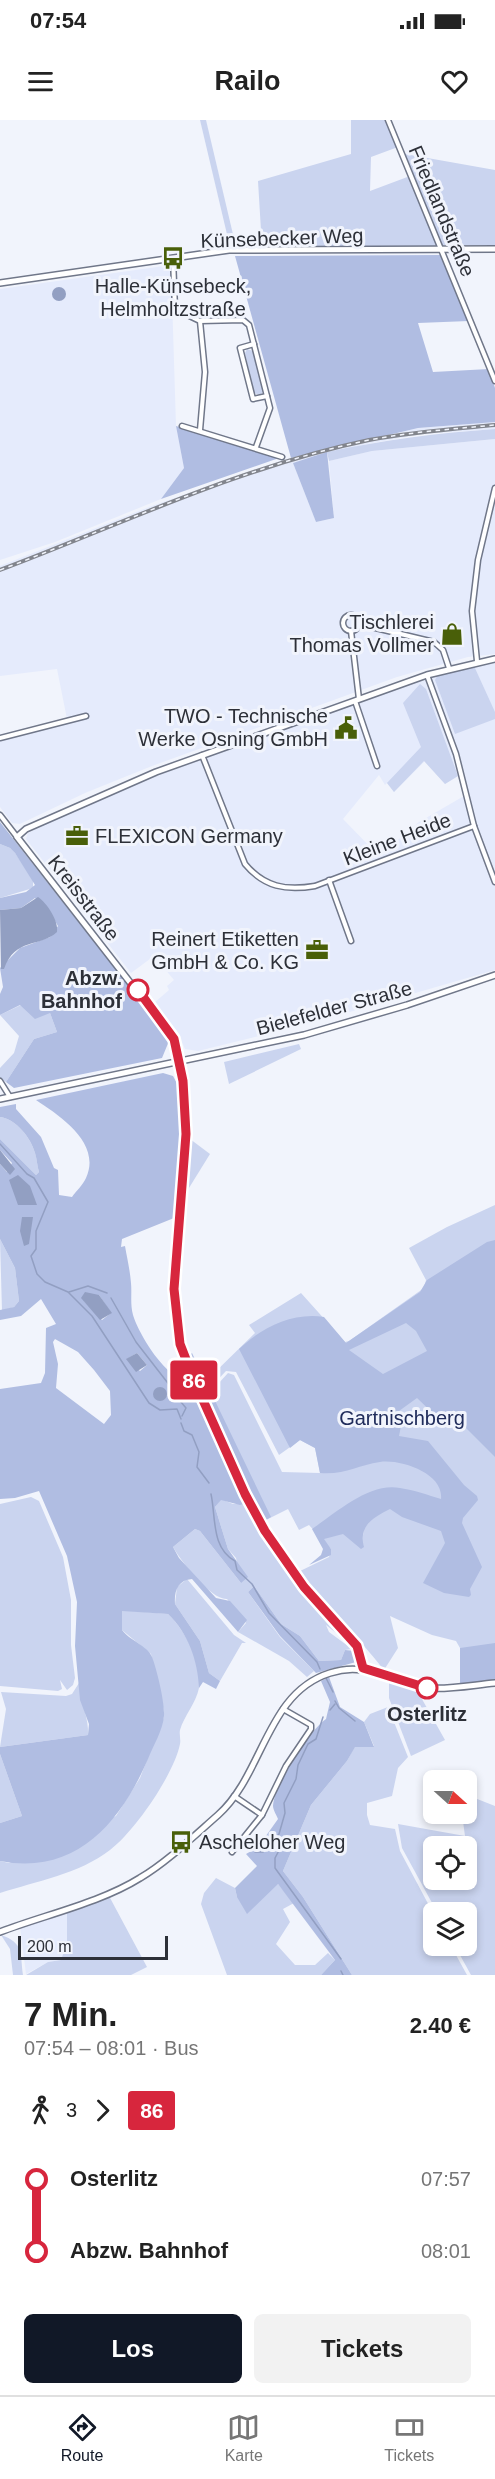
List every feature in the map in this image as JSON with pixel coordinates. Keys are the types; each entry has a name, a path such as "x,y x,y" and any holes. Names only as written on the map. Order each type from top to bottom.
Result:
{"street":[{"name":"Friedlandstraße","path":"388,120 495,381"},
{"name":"Künsebecker Weg","path":"0,283 229,250 495,249"},
{"path":"173,258 175,309 200,321 243,320 249,325 270,408 256,447"},
{"path":"200,321 205,372 200,430"},
{"path":"254,344 240,348 253,399 267,396"},
{"path":"182,426 256,447 282,457"},
{"path":"477,662 472,611 478,560 495,488"},
{"path":"351,631 344,627 345,617 355,615 359,624"},
{"path":"359,624 435,642 442,650 449,668"},
{"path":"351,631 359,624"},
{"path":"351,631 357,700 377,766"},
{"path":"17,837 26,829 85,801 202,755 427,675 495,659"},
{"path":"427,675 456,753 474,826 495,882"},
{"path":"0,738 86,716"},
{"name":"Kleine Heide","path":"202,755 239,853 253,874 274,886 290,889 329,880 474,826"},
{"name":"Kreisstraße","path":"0,815 170,1031 179,1062 186,1134 174,1289 180,1344 245,1494 265,1531 304,1587 357,1646 363,1668"},
{"name":"Kleine Heide","path":"329,880 351,941"},
{"name":"Bielefelder Straße","path":"0,1099 333,1027 495,975"},
{"path":"0,1081 10,1097"},
{"path":"0,1932 108,1893 140,1878 220,1813 234,1796 282,1709 296,1691 316,1677 333,1671 363,1668 427,1688 495,1683"},
{"path":"232,1851 262,1815 286,1766 311,1729 311,1725 282,1709"},
{"path":"234,1796 262,1815"}],"shaded area":[{"path":"441,255 469,321 418,323 433,372 489,369 495,388 495,422 418,428 291,458 235,256"},
{"path":"171,265 176,426 184,468 161,499 55,542 0,560 0,289"},
{"path":"59,287 64,289 66,294 64,299 59,301 54,299 52,294 54,289"},
{"path":"495,422 495,429 423,434 367,444 293,463 316,522 334,518 329,461 372,451 495,439 495,654 468,657 397,677 152,766 85,793 20,824 12,823 0,807 0,735 67,719 57,669 0,676 0,566 149,507 283,460 418,428"},
{"path":"176,426 279,458 161,499 184,468"},
{"path":"327,452 334,518 316,522 293,463"},
{"path":"495,663 495,970 308,1024 198,1051 185,1049 177,1031 154,1003 169,990 167,986 174,980 154,956 131,973 26,839 28,833 84,805 134,784 420,681 473,666","holes":["425,761 445,784 458,776 464,796 419,822 379,856 343,819 379,775 385,785 387,783 394,792"]},
{"path":"0,822 164,1031 169,1041 162,1058 14,1088 6,1082 34,1039 57,1032 50,1013 35,1019 20,1005 0,1015 0,994 3,987 0,968 20,948 50,937 58,926 49,911 35,898 21,908 0,910 0,898 26,892 35,885 15,853 0,844"},
{"path":"38,897 52,913 57,932 43,940 21,947 9,959 4,969 1,969 0,910 21,908"},
{"path":"163,1073 173,1076 183,1107 184,1125 182,1165 174,1218 122,1239 121,1247 125,1246 130,1273 133,1315 142,1335 157,1358 167,1369 186,1381 196,1380 189,1356 192,1353 271,1517 264,1521 253,1501 240,1505 221,1500 215,1507 228,1549 248,1577 241,1583 200,1531 195,1529 173,1547 179,1558 216,1598 230,1601 247,1620 238,1632 192,1579 183,1582 178,1587 175,1604 200,1641 209,1673 220,1681 216,1689 203,1682 199,1688 197,1668 191,1648 181,1630 168,1614 122,1611 122,1630 150,1653 154,1663 164,1710 160,1732 137,1782 109,1823 73,1852 51,1860 27,1864 0,1861 0,1823 22,1816 0,1754 0,1747 88,1735 89,1724 80,1700 75,1646 77,1602 67,1556 39,1491 15,1498 0,1499 0,1389 41,1383 45,1373 46,1328 56,1324 41,1299 21,1316 0,1320 0,1310 14,1307 19,1301 15,1268 0,1239 0,1164 7,1172 12,1163 0,1150 0,1139 36,1175 39,1172 30,1141 12,1121 0,1117 0,1107 16,1104 16,1109 41,1137 54,1168 58,1170 59,1195 72,1197 85,1181 89,1165 84,1142 76,1132 67,1122 36,1100","holes":["99,1295 111,1313 102,1320 84,1301","55,1339 78,1352 110,1391 111,1415 104,1424 56,1388 58,1364 53,1342","137,1353 147,1365 140,1371 127,1359"]},
{"path":"0,1150 15,1169 10,1175 0,1164"},
{"path":"18,1175 30,1186 37,1205 18,1205 9,1180"},
{"path":"22,1217 33,1217 29,1244 24,1246 20,1231"},
{"name":"Gartnischberg","path":"495,1240 495,1457 453,1415 443,1423 417,1398 399,1411 402,1421 399,1436 428,1441 464,1485 477,1496 478,1500 463,1518 462,1523 482,1567 470,1589 471,1595 469,1597 444,1593 423,1583 445,1543 441,1531 402,1517 390,1509 378,1515 365,1528 364,1547 361,1549 343,1534 324,1539 331,1549 331,1555 309,1565 321,1555 323,1549 312,1529 353,1500 388,1487 410,1490 441,1499 440,1490 436,1482 420,1470 399,1463 372,1463 337,1473 320,1473 315,1448 300,1440 290,1448 239,1349 257,1334 278,1323 312,1316 324,1317 346,1343 420,1292 427,1280 487,1242","holes":["406,1323 416,1331 427,1351 383,1374 349,1350"]},
{"path":"85,1292 99,1295 112,1313 100,1320 81,1298"},
{"path":"137,1353 147,1365 136,1372 126,1359"},
{"path":"157,1387 163,1387 167,1394 163,1401 157,1401 153,1397 153,1391"},
{"path":"254,1586 281,1624 300,1636 319,1661 341,1660 345,1650 356,1651 356,1662 316,1673 280,1636 248,1592"},
{"path":"495,1643 495,1680 460,1684 460,1648"},
{"path":"329,1677 340,1707 364,1722 374,1747 355,1747 347,1761 311,1805 283,1871 303,1897 352,1975 321,1975 335,1960 278,1884 247,1914 237,1897 235,1888 257,1866 246,1854 258,1847 278,1819 273,1806 279,1785 286,1772 311,1735 326,1719 330,1702 321,1681"},
{"path":"67,1911 67,1942 61,1960 48,1962 26,1974 20,1927"}],"green space":[{"path":"200,120 206,120 236,247 230,247"},
{"path":"351,120 387,120 398,147 371,157 370,191 410,176 437,246 262,247 258,181 351,154"},
{"path":"405,154 495,170 495,245 442,245"},
{"path":"247,349 253,351 264,391 260,395 254,393 245,353"},
{"path":"495,429 495,439 372,451 329,461 327,452 411,438"},
{"path":"474,666 495,712 495,719 455,734 435,680 437,676"},
{"path":"420,684 426,689 458,776 445,784 424,761 394,792 387,783 421,747 403,703"},
{"path":"0,844 15,853 33,879 33,888 0,898"},
{"path":"21,1005 50,1013 57,1032 34,1039 6,1082 0,1078 0,1068 14,1053 19,1036 0,1015"},
{"path":"299,1044 301,1049 229,1084 224,1062"},
{"path":"0,1117 17,1125 30,1141 36,1155 39,1172 36,1175 0,1139"},
{"path":"190,1139 210,1154 184,1196"},
{"name":"Gartnischberg","path":"495,1205 495,1680 460,1684 460,1648 456,1641 432,1635 390,1616 398,1648 384,1670 319,1597 298,1572 329,1557 331,1549 309,1525 299,1530 288,1509 264,1521 207,1396 228,1373 234,1375 282,1472 320,1473 315,1448 300,1440 279,1455 236,1372 226,1371 211,1387 207,1380 255,1333 249,1325 301,1293 345,1342 349,1341 424,1288 426,1280 409,1248","holes":["370,1521 364,1529 362,1541 355,1542 349,1537"]},
{"path":"0,1239 15,1268 19,1301 14,1307 2,1311"},
{"path":"31,1497 39,1501 63,1557 71,1600 71,1645 75,1678 73,1685 67,1690 60,1680 62,1689 58,1691 0,1686 0,1504"},
{"path":"221,1499 233,1504 247,1504 282,1564 354,1647 326,1625 329,1632 352,1649 345,1650 341,1660 319,1661 300,1636 281,1624 254,1586 248,1592 280,1637 314,1671 307,1677 289,1661 238,1632 246,1623 227,1599 220,1598 205,1587 183,1561 173,1547 195,1529 200,1531 241,1583 236,1558 228,1549 215,1507"},
{"path":"187,1579 234,1635 246,1643 242,1643 220,1681 209,1673 200,1641 175,1604 177,1587"},
{"path":"121,1610 168,1614 181,1629 195,1658 200,1679 199,1688 180,1730 180,1744 170,1771 142,1816 110,1850 71,1871 0,1893 0,1861 9,1863 116,1816 140,1778 164,1717 164,1711 151,1654 122,1630"},
{"path":"392,1681 418,1692 445,1740 411,1756 389,1698 389,1683"},
{"path":"79,1683 88,1735 0,1747 6,1709 1,1692 66,1696 72,1694"},
{"path":"388,1707 408,1757 398,1768 392,1796 367,1803 370,1825 395,1829 400,1851 427,1902 423,1902 423,1956 457,1956 467,1975 352,1975 303,1897 283,1871 311,1805 347,1761 355,1746 374,1746 364,1722 370,1714"},
{"path":"0,1754 22,1816 0,1823"},
{"path":"477,1799 495,1806 495,1975 471,1975 461,1956 477,1956 477,1902 432,1902 425,1890 477,1890 477,1836 465,1836 463,1824 477,1824"},
{"path":"398,1824 465,1836 423,1836 423,1886 402,1848"},
{"path":"216,1878 235,1888 237,1897 278,1884 294,1903 283,1909 290,1922 276,1944 295,1965 315,1965 328,1953 335,1960 321,1975 227,1975 201,1904 204,1893"},
{"path":"109,1896 147,1967 131,1975 26,1975 48,1962 61,1960 67,1942 67,1911"},
{"path":"1,1935 17,1945 21,1955 23,1975 13,1975 10,1949"}],"waterway":[{"path":"0,1144 27,1174 34,1178 48,1202 36,1231 36,1249 31,1256 37,1274 45,1282 68,1292 92,1316 149,1403 160,1410 177,1409 181,1419"},
{"path":"69,1292 88,1286 107,1293"},
{"path":"111,1298 136,1342 174,1391"},
{"path":"176,1396 186,1408 182,1416"},
{"path":"181,1423 184,1431 192,1435 199,1452 197,1467 209,1483"},
{"path":"211,1494 216,1531 222,1548 235,1561 237,1570 252,1584 269,1613 317,1662 320,1669"},
{"path":"326,1678 333,1692"},
{"path":"335,1701 339,1708 355,1721"},
{"path":"330,1710 335,1704"},
{"path":"255,1852 263,1852 279,1834 285,1813 284,1803 296,1779 298,1765 308,1744 316,1739 323,1717"},
{"path":"283,1843 275,1858 275,1868 341,1959"},
{"path":"341,1971 343,1975"}],"railway":[{"path":"0,570 182,498 321,451 385,437 495,425"}],"bus line":[{"name":"86","path":"138,990 174,1039 183,1081 186,1134 174,1289 176,1324 180,1344 194,1380 245,1494 265,1531 304,1587 348,1633 361,1653 363,1668 427,1688"}],"place":[{"name":"Halle-Künsebeck, Helmholtzstraße","path":"173,258"},
{"name":"Tischlerei Thomas Vollmer","path":"452,634"},
{"name":"TWO - Technische Werke Osning GmbH","path":"346,728"},
{"name":"FLEXICON Germany","path":"77,836"},
{"name":"Reinert Etiketten GmbH & Co. KG","path":"317,950"},
{"name":"Abzw. Bahnhof","path":"138,990"},
{"name":"Osterlitz","path":"427,1688"},
{"name":"Ascheloher Weg","path":"181,1842"}]}
